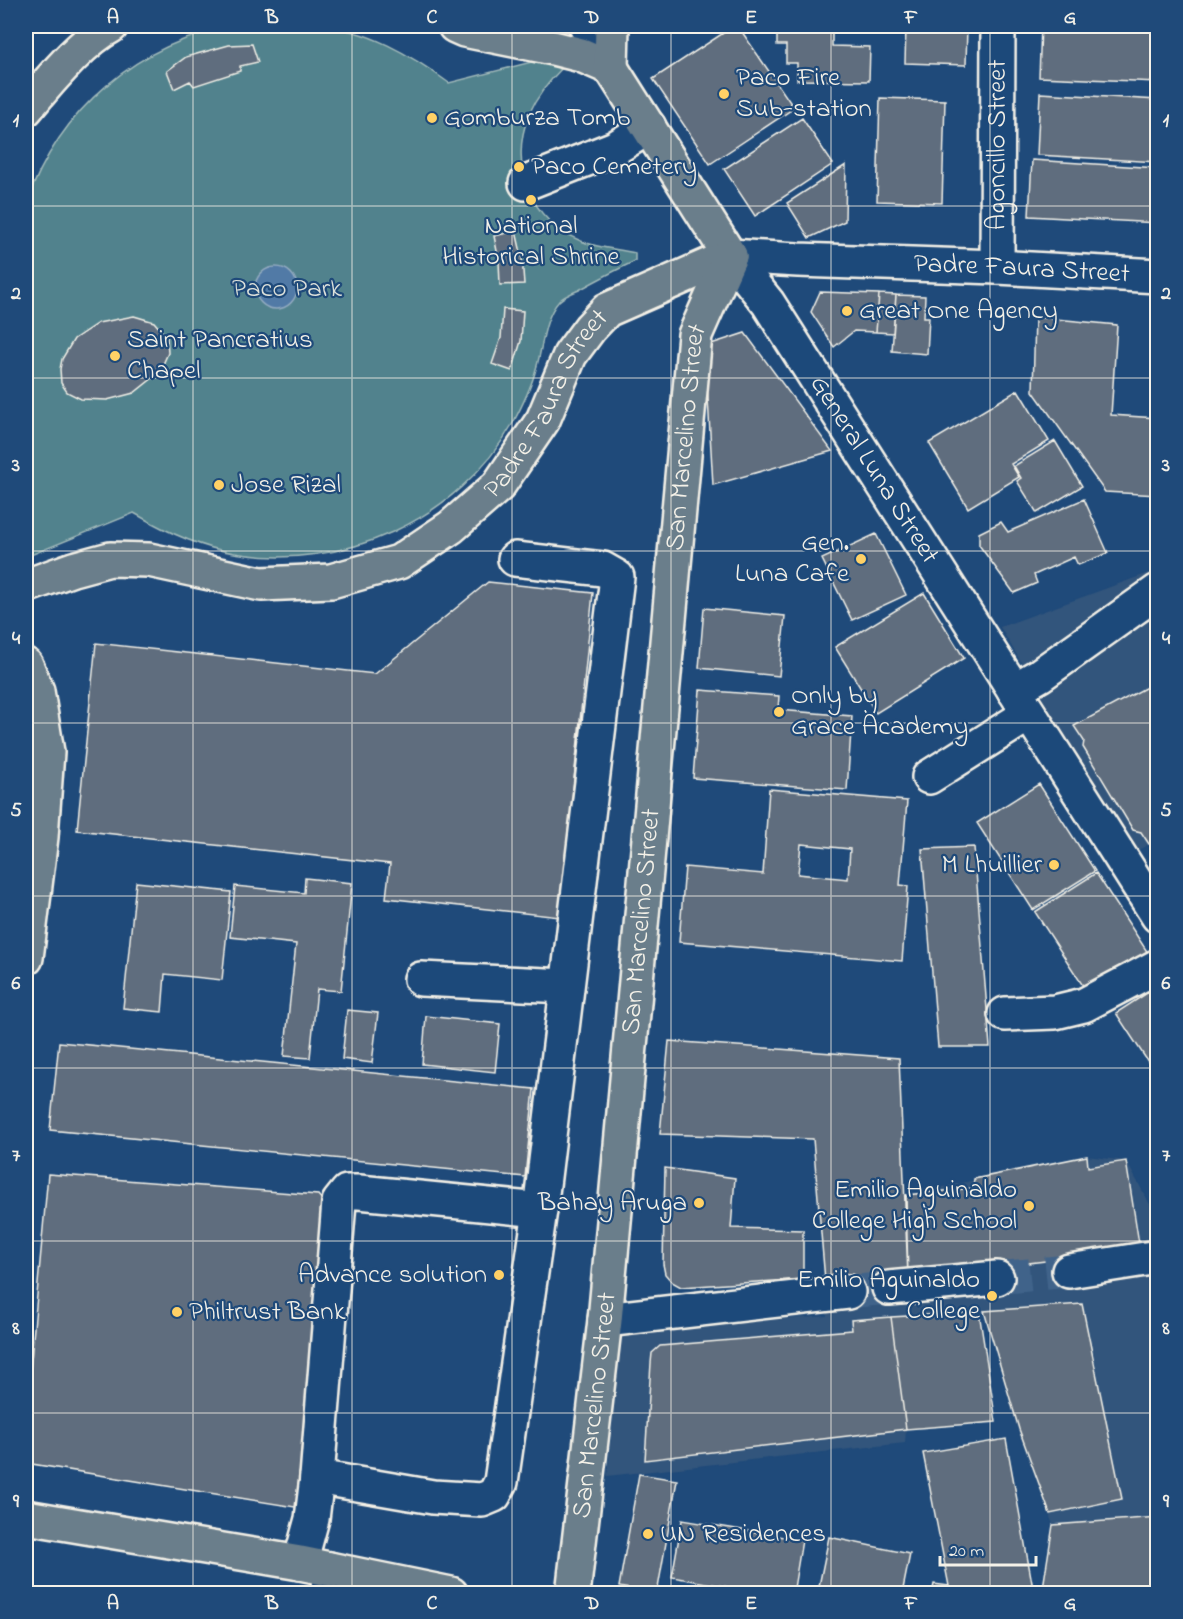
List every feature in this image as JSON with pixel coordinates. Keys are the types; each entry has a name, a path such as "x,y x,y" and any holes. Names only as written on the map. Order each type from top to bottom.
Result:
{"main road":[{"path":"26,109 45,86 99,32 111,26"},
{"path":"455,26 464,30 581,55 611,68 612,26"},
{"name":"General Luna Street","path":"611,68 730,256"},
{"name":"Padre Faura Street","path":"26,586 73,569 110,560 149,560 261,584 331,581 399,562 451,527 498,486 543,420 570,355 590,328 608,310 730,256"},
{"name":"San Marcelino Street","path":"573,1593 605,1320 696,335 730,256"},
{"path":"26,665 37,691 47,752 34,809 26,958"},
{"path":"26,1517 319,1575 451,1593"}],"street":[{"name":"General Luna Street","path":"586,26 611,68"},
{"name":"Agoncillo Street","path":"997,267 998,26"},
{"path":"526,183 615,147 649,128"},
{"name":"General Luna Street","path":"730,256 768,303 1158,916"},
{"name":"Padre Faura Street","path":"730,256 1158,276"},
{"path":"317,1477 433,1497 482,1500 494,1495 501,1482 540,1210 617,577 603,569 515,559"},
{"path":"929,777 1022,702 1040,675 1158,591"},
{"path":"1005,1014 1055,1012 1084,1005 1158,966"},
{"path":"421,979 566,986"},
{"path":"319,1575 312,1518 339,1202 342,1197 347,1192 359,1192 540,1210"},
{"path":"1069,1271 1158,1257"},
{"path":"889,1288 997,1278"},
{"path":"605,1320 848,1292"}],"shaded area":[{"path":"276,267 291,273 297,288 291,303 276,309 261,303 255,288 261,273"},
{"path":"1157,570 1157,840 1138,850 1057,723 1000,627"},
{"name":"Emilio Aguinaldo College","path":"669,1041 899,1058 906,1195 1087,1156 1126,1161 1157,1217 1157,1517 1053,1525 1017,1428 984,1311 891,1317 906,1429 905,1443 607,1476 621,1330 827,1316 813,1139 660,1134"}],"green space":[{"name":"Paco Park","path":"310,25 355,32 404,53 449,83 555,56 564,66 536,101 523,133 521,152 528,189 536,205 563,232 587,243 635,253 635,261 559,301 550,316 526,397 513,423 490,457 462,487 429,512 394,532 356,546 316,554 275,557 234,553 208,547 170,532 134,513 26,557 26,204 40,170 59,139 81,110 107,85 135,64 167,47 201,34 237,26"}],"building":[{"name":"Paco Fire Sub-station","path":"734,26 738,26 794,108 710,164 653,79"},
{"path":"767,26 823,26 823,30 832,30 832,46 870,47 869,81 797,80 797,63 786,63 786,45 777,45 777,29 767,29"},
{"path":"906,26 967,26 966,65 905,63"},
{"path":"1041,26 1158,29 1158,82 1039,77"},
{"path":"252,44 258,62 240,66 240,71 194,86 190,81 174,89 167,71 186,57 229,45"},
{"path":"1040,93 1158,100 1158,162 1037,155"},
{"path":"880,98 945,100 942,203 877,201"},
{"path":"802,118 833,164 755,216 724,169"},
{"path":"1032,160 1158,168 1158,223 1029,216"},
{"path":"846,165 845,221 809,238 787,203"},
{"path":"516,231 522,257 524,284 500,285 499,261 494,236"},
{"path":"820,292 879,294 876,332 854,331 834,347 811,312"},
{"path":"879,294 896,295 893,333 876,332"},
{"path":"896,295 925,296 924,317 929,317 927,354 892,351"},
{"path":"503,309 523,311 521,341 512,371 492,364 501,338"},
{"name":"Saint Pancratius Chapel","path":"134,316 154,322 167,337 168,353 159,373 134,393 107,400 81,399 67,392 61,383 60,369 62,359 74,339 98,323"},
{"path":"1035,317 1117,325 1111,415 1158,418 1158,495 1105,492 1033,391"},
{"path":"745,333 832,451 713,485 705,346"},
{"path":"1018,390 1049,441 1011,464 1019,477 968,508 929,443"},
{"path":"1055,441 1082,486 1037,513 1017,481 1021,478 1014,466"},
{"path":"1084,499 1108,553 1078,565 1074,557 1034,575 1037,583 1014,593 979,545 979,533 1001,522 1008,532"},
{"path":"876,534 906,595 852,620 822,559"},
{"path":"488,582 593,593 560,917 386,898 390,864 77,830 96,643 375,674"},
{"path":"924,593 964,658 876,713 835,647"},
{"path":"704,608 785,616 779,676 699,668"},
{"path":"1158,681 1158,840 1149,844 1141,832 1133,830 1083,747 1084,741 1074,726"},
{"path":"700,690 779,696 778,710 852,716 847,790 693,778"},
{"path":"1039,784 1095,871 1033,910 977,823"},
{"path":"769,789 907,801 900,885 908,886 902,961 679,942 685,867 763,874","holes":["801,844 850,849 848,879 798,874"]},
{"path":"974,847 990,1047 938,1047 922,849"},
{"path":"1096,873 1150,956 1089,995 1035,912"},
{"path":"305,878 352,883 341,991 317,989 310,1058 284,1056 296,944 230,937 235,886 304,893"},
{"path":"136,882 231,892 222,980 165,974 162,1012 123,1008"},
{"path":"1158,986 1158,1077 1116,1013"},
{"path":"347,1010 378,1013 372,1063 342,1059"},
{"path":"426,1016 500,1024 495,1072 422,1064"},
{"path":"669,1041 899,1058 908,1277 825,1280 813,1139 660,1134"},
{"path":"59,1042 534,1089 525,1177 50,1130"},
{"name":"Emilio Aguinaldo College High School","path":"1087,1156 1088,1167 1126,1161 1140,1250 908,1277 906,1195 973,1188 974,1179"},
{"name":"Bahay Aruga","path":"665,1168 735,1178 731,1228 803,1230 803,1279 681,1287 672,1282 665,1274 663,1264"},
{"name":"Philtrust Bank","path":"48,1174 318,1195 329,1208 301,1508 26,1463 26,1416"},
{"path":"1082,1304 1122,1499 1050,1514 1019,1429 984,1311"},
{"path":"979,1312 996,1422 906,1429 891,1317"},
{"path":"891,1317 906,1429 645,1460 652,1353 660,1346 852,1330 851,1320"},
{"path":"1006,1439 1034,1594 932,1594 934,1584 949,1586 923,1453"},
{"name":"UN Residences","path":"639,1474 677,1480 657,1594 619,1587"},
{"path":"1158,1517 1158,1594 1042,1594 1053,1525"},
{"path":"682,1520 802,1540 793,1594 768,1594 672,1577"},
{"path":"829,1537 910,1554 902,1594 830,1594 818,1591"}],"tunnel":[{"path":"997,1278 1069,1271"},
{"path":"848,1292 889,1288"}],"place":[{"name":"Paco Fire Sub-station","path":"724,94"},
{"name":"Gomburza Tomb","path":"432,118"},
{"name":"Paco Cemetery","path":"519,167"},
{"name":"National Historical Shrine","path":"531,200"},
{"name":"Great One Agency","path":"847,311"},
{"name":"Saint Pancratius Chapel","path":"115,356"},
{"name":"Jose Rizal","path":"219,485"},
{"name":"Gen. Luna Cafe","path":"861,559"},
{"name":"Only by Grace Academy","path":"779,712"},
{"name":"M Lhuillier","path":"1054,865"},
{"name":"Bahay Aruga","path":"699,1203"},
{"name":"Emilio Aguinaldo College High School","path":"1029,1206"},
{"name":"Advance solution","path":"499,1275"},
{"name":"Emilio Aguinaldo College","path":"992,1296"},
{"name":"Philtrust Bank","path":"177,1312"},
{"name":"UN Residences","path":"648,1534"}]}
